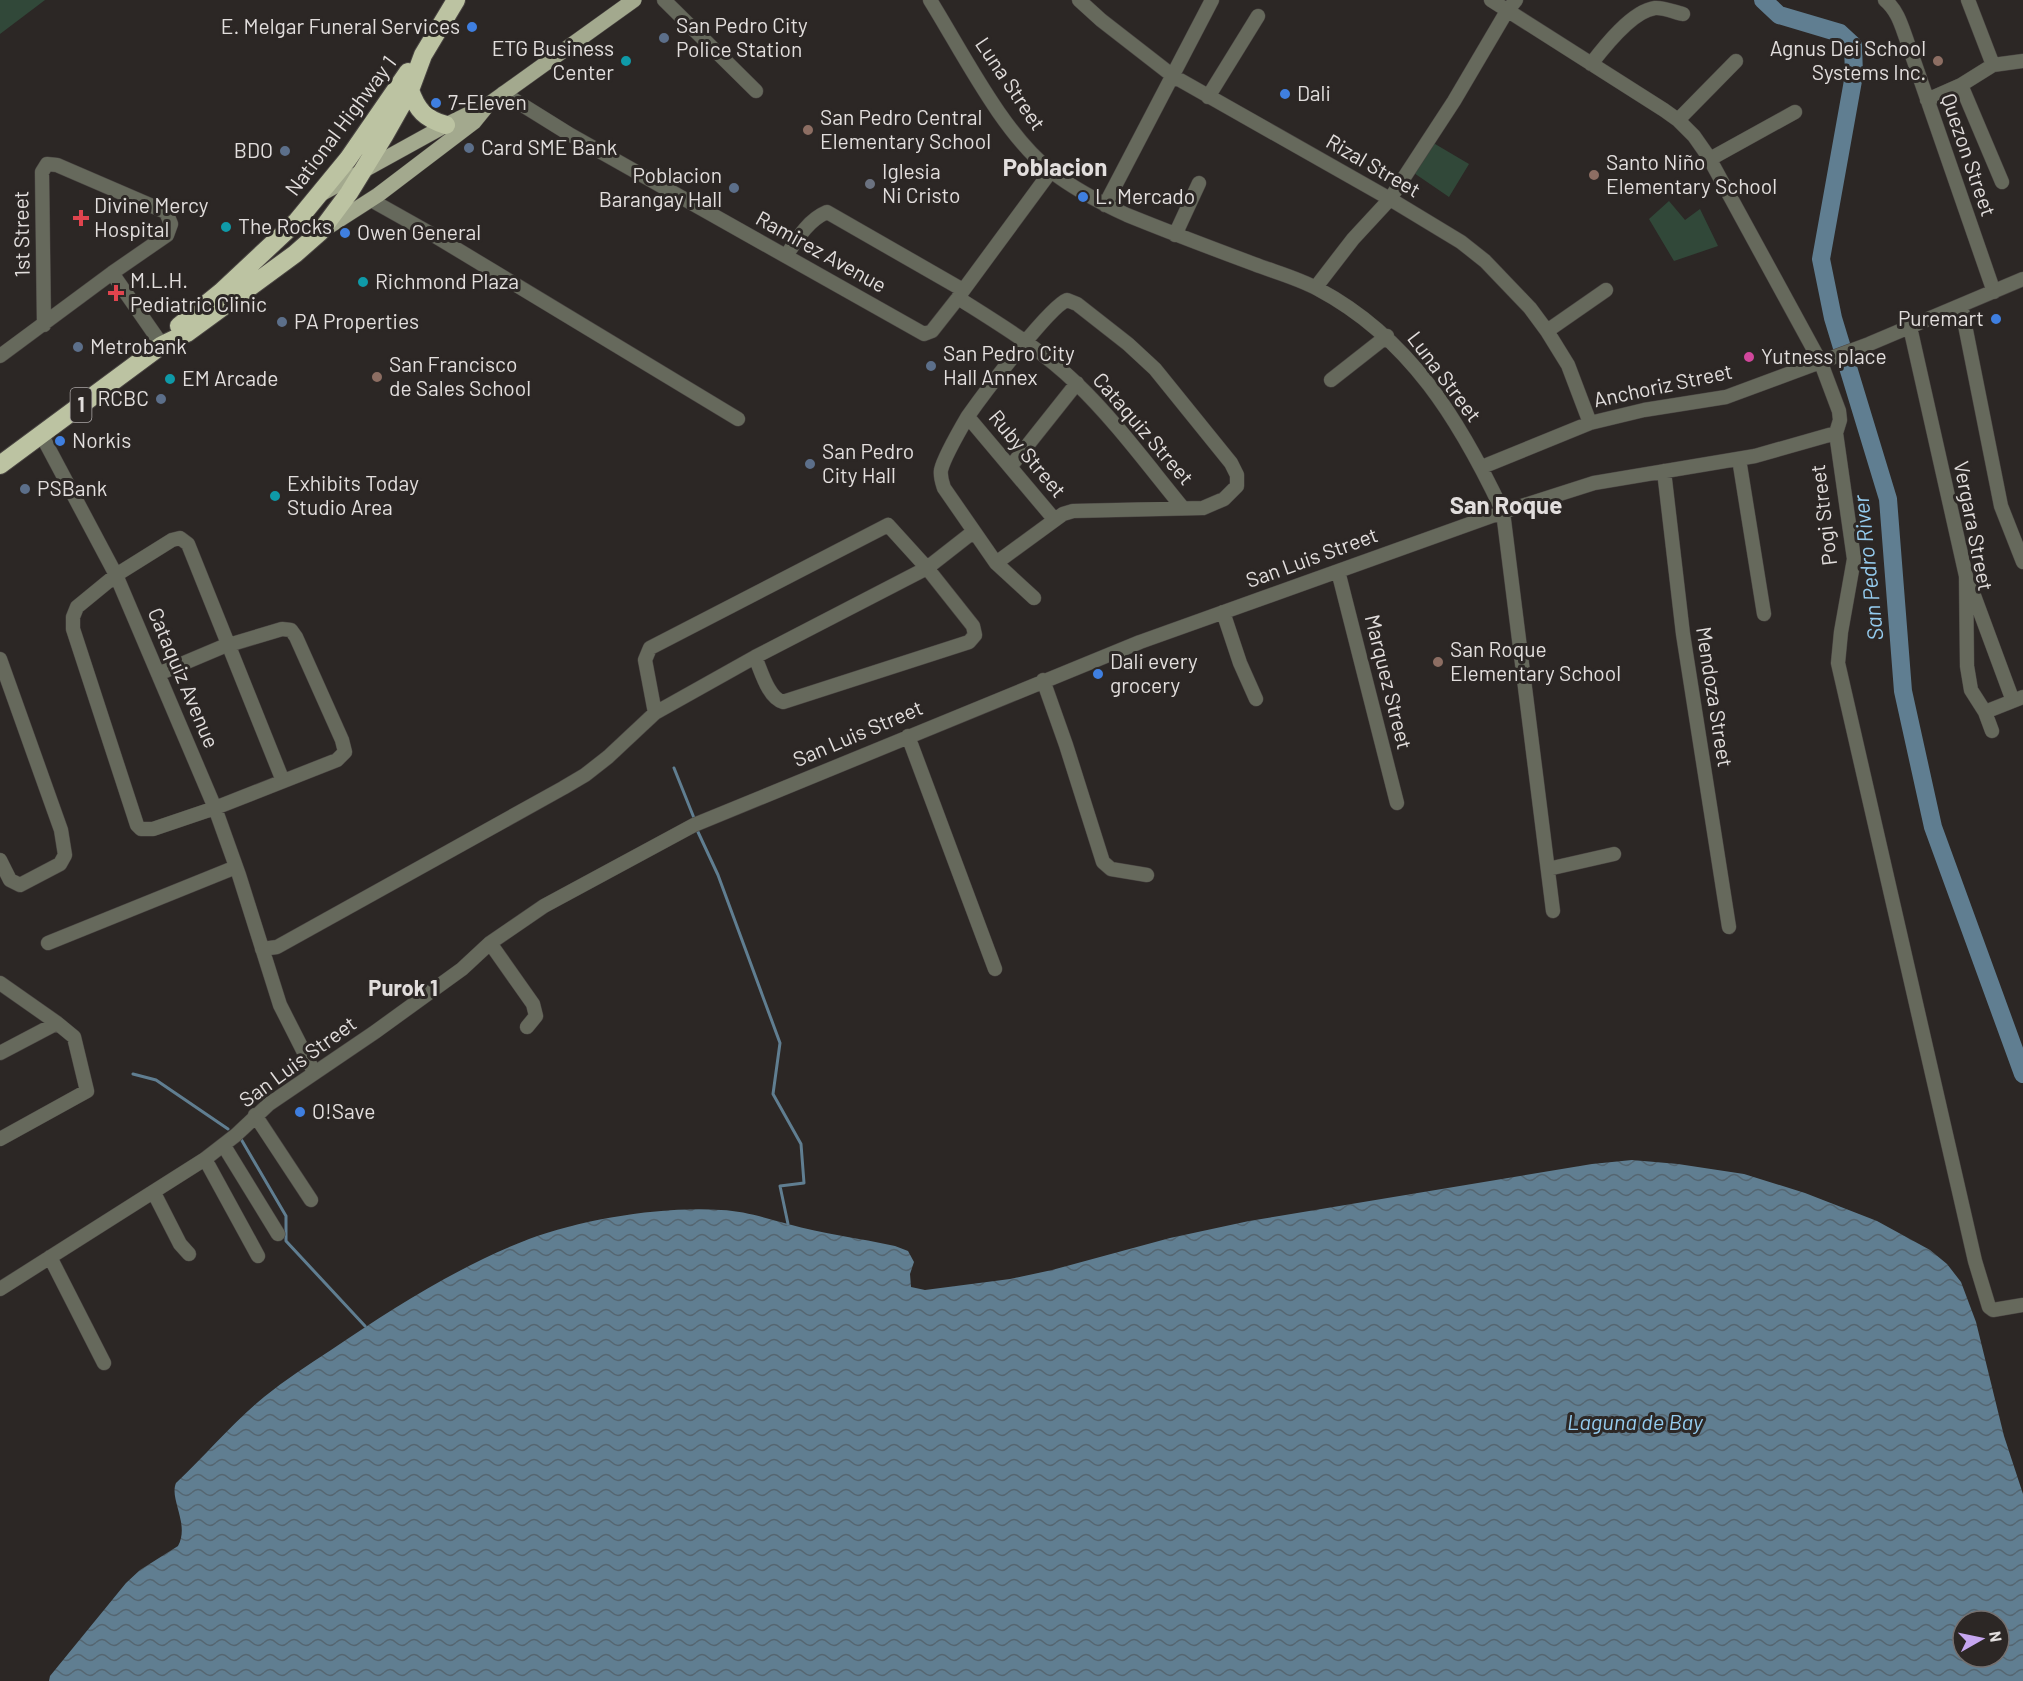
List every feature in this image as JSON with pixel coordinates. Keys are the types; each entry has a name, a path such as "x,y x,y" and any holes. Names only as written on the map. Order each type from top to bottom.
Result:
{"highway":[{"name":"National Highway 1","path":"162,345 181,324 221,292 268,249 321,194 405,76 423,55 456,0"},
{"name":"National Highway 1","path":"0,465 162,345 187,333 290,258 320,232 349,193 410,90 423,55"},
{"path":"410,90 423,114 434,122 446,124"}],"main road":[{"path":"320,232 371,200 474,122 489,104 503,93 634,0"},
{"path":"321,194 446,124 489,104"}],"street":[{"path":"664,0 756,91"},
{"name":"Luna Street","path":"930,0 1000,113 1024,145 1051,171 1105,205 1175,235 1316,288 1360,314 1387,336 1411,362 1446,409 1482,467 1503,512 1553,911"},
{"name":"Rizal Street","path":"1078,0 1173,76 1390,199 1461,242 1485,261 1530,308 1547,331 1568,365 1590,423"},
{"path":"1105,205 1212,0"},
{"name":"Pogi Street","path":"1491,0 1511,6 1591,64 1678,120 1694,136 1710,159 1826,360 1839,411 1840,420 1836,433 1854,559 1838,663 1975,1261 1989,1306 1993,1310 2023,1305"},
{"name":"Quezon Street","path":"1887,0 1893,6 1900,22 1994,292"},
{"path":"1968,0 1993,65"},
{"path":"1316,288 1353,239 1390,199 1454,101 1511,6"},
{"path":"1591,64 1606,44 1640,15 1657,8 1683,14"},
{"path":"1208,97 1258,16"},
{"path":"1678,120 1736,61"},
{"path":"1928,100 1961,85 1993,65 2023,61"},
{"path":"1961,85 2002,182"},
{"name":"Ramirez Avenue","path":"503,93 569,134 924,334 932,331 961,294"},
{"path":"1710,159 1795,112"},
{"name":"1st Street","path":"0,356 167,235 171,224 166,212 57,165 47,164 42,172 44,324"},
{"path":"961,294 1051,171"},
{"path":"1175,235 1199,183"},
{"path":"371,200 435,236 738,419"},
{"name":"Cataquiz Street","path":"786,255 801,234 819,216 827,212 961,294 1026,341 1077,383 1183,508"},
{"path":"112,273 162,345"},
{"name":"Anchoriz Street","path":"1482,467 1590,423 1644,410 1726,397 1869,344 2023,279"},
{"path":"1547,331 1606,290"},
{"path":"996,563 1054,519 1073,511 1203,508 1224,499 1237,486 1237,474 1231,463 1155,369 1128,344 1077,304 1067,300 1058,304 1026,341 968,417 943,465 940,477 973,532 996,563 1034,598"},
{"path":"1961,305 2001,506 2023,562"},
{"name":"Vergara Street","path":"1910,327 1966,576 1971,690 1985,712 1992,731"},
{"path":"1331,380 1387,336"},
{"path":"1011,466 1077,383"},
{"name":"Ruby Street","path":"968,417 1054,519"},
{"name":"San Luis Street","path":"0,1289 154,1193 224,1146 255,1115 314,1072 375,1032 462,969 490,943 544,906 694,825 1140,642 1503,512 1594,483 1755,456 1836,433"},
{"name":"Cataquiz Avenue","path":"41,434 116,575 215,808 280,1005 314,1072"},
{"path":"1740,459 1764,614"},
{"name":"Mendoza Street","path":"1664,471 1683,634 1729,927"},
{"path":"655,713 645,660 647,651 654,644 888,525 927,568 974,626 975,635 969,642 783,702 779,702 772,694 755,657"},
{"path":"262,949 276,947 570,784 608,757 655,713 755,657 927,568 973,532"},
{"path":"158,674 228,645 282,629 291,630 297,637 342,740 345,752 337,760 215,808 153,829 141,829 134,819 72,623 76,607 116,575 171,540 180,538 185,540 228,645 283,781"},
{"name":"Marquez Street","path":"1338,571 1397,803"},
{"path":"1966,576 2018,699 1985,712"},
{"path":"1224,612 1240,663 1256,699"},
{"path":"0,658 61,830 65,855 60,864 20,885 10,880 0,860"},
{"path":"1043,680 1103,862 1111,869 1146,875"},
{"path":"908,736 995,969"},
{"path":"1548,869 1614,854"},
{"path":"48,943 236,867"},
{"path":"490,943 533,1004 536,1016 527,1027"},
{"path":"0,983 57,1023 74,1038 87,1091 0,1139"},
{"path":"0,1053 57,1023"},
{"path":"255,1115 310,1200"},
{"path":"224,1146 278,1234"},
{"path":"205,1159 258,1256"},
{"path":"154,1193 180,1244 189,1254"},
{"path":"50,1257 104,1363"}],"green space":[{"path":"0,0 45,0 0,34"},
{"path":"1430,141 1469,164 1449,197 1411,171"},
{"path":"1669,201 1685,220 1700,209 1718,246 1674,261 1649,219"}],"water":[{"name":"Laguna de Bay","path":"1632,1160 1744,1174 1805,1193 1877,1221 1930,1250 1947,1264 1961,1282 1976,1322 2004,1436 2023,1494 2023,1681 49,1681 50,1676 126,1583 140,1570 178,1546 182,1529 175,1496 176,1483 252,1407 297,1373 402,1304 477,1262 529,1239 574,1225 649,1212 698,1209 730,1211 755,1215 814,1231 895,1246 908,1251 914,1262 910,1274 911,1287 925,1290 1010,1279 1170,1238 1249,1221 1592,1164"}],"waterway":[{"name":"San Pedro River","path":"1763,0 1779,15 1840,33 1853,45 1854,75 1821,259 1833,318 1888,499 1903,691 1933,827 2023,1074"},
{"path":"674,768 694,818"},
{"path":"698,832 718,875 780,1043 773,1094 801,1144 804,1183 780,1186 788,1224"},
{"path":"133,1074 156,1080 228,1129"},
{"path":"241,1139 286,1216 286,1241 365,1326"}],"place":[{"name":"E. Melgar Funeral Services","path":"472,27"},
{"name":"San Pedro City Police Station","path":"664,38"},
{"name":"ETG Business Center","path":"626,61"},
{"name":"Agnus Dei School Systems Inc.","path":"1938,61"},
{"name":"Dali","path":"1285,94"},
{"name":"7-Eleven","path":"436,103"},
{"name":"San Pedro Central Elementary School","path":"808,130"},
{"name":"Card SME Bank","path":"469,148"},
{"name":"BDO","path":"285,151"},
{"name":"Santo Niño Elementary School","path":"1594,175"},
{"name":"Iglesia Ni Cristo","path":"870,184"},
{"name":"Poblacion Barangay Hall","path":"734,188"},
{"name":"L. Mercado","path":"1083,197"},
{"name":"Divine Mercy Hospital","path":"81,218"},
{"name":"The Rocks","path":"226,227"},
{"name":"Owen General","path":"345,233"},
{"name":"Richmond Plaza","path":"363,282"},
{"name":"M.L.H. Pediatric Clinic","path":"116,293"},
{"name":"Puremart","path":"1996,319"},
{"name":"PA Properties","path":"282,322"},
{"name":"Metrobank","path":"78,347"},
{"name":"Yutness place","path":"1749,357"},
{"name":"San Pedro City Hall Annex","path":"931,366"},
{"name":"San Francisco de Sales School","path":"377,377"},
{"name":"EM Arcade","path":"170,379"},
{"name":"RCBC","path":"161,399"},
{"name":"Norkis","path":"60,441"},
{"name":"San Pedro City Hall","path":"810,464"},
{"name":"PSBank","path":"25,489"},
{"name":"Exhibits Today Studio Area","path":"275,496"},
{"name":"San Roque Elementary School","path":"1438,662"},
{"name":"Dali every grocery","path":"1098,674"},
{"name":"O!Save","path":"300,1112"}],"district":[{"name":"Poblacion","path":"1055,168"},
{"name":"San Roque","path":"1506,506"},
{"name":"Purok 1","path":"403,988"}]}
